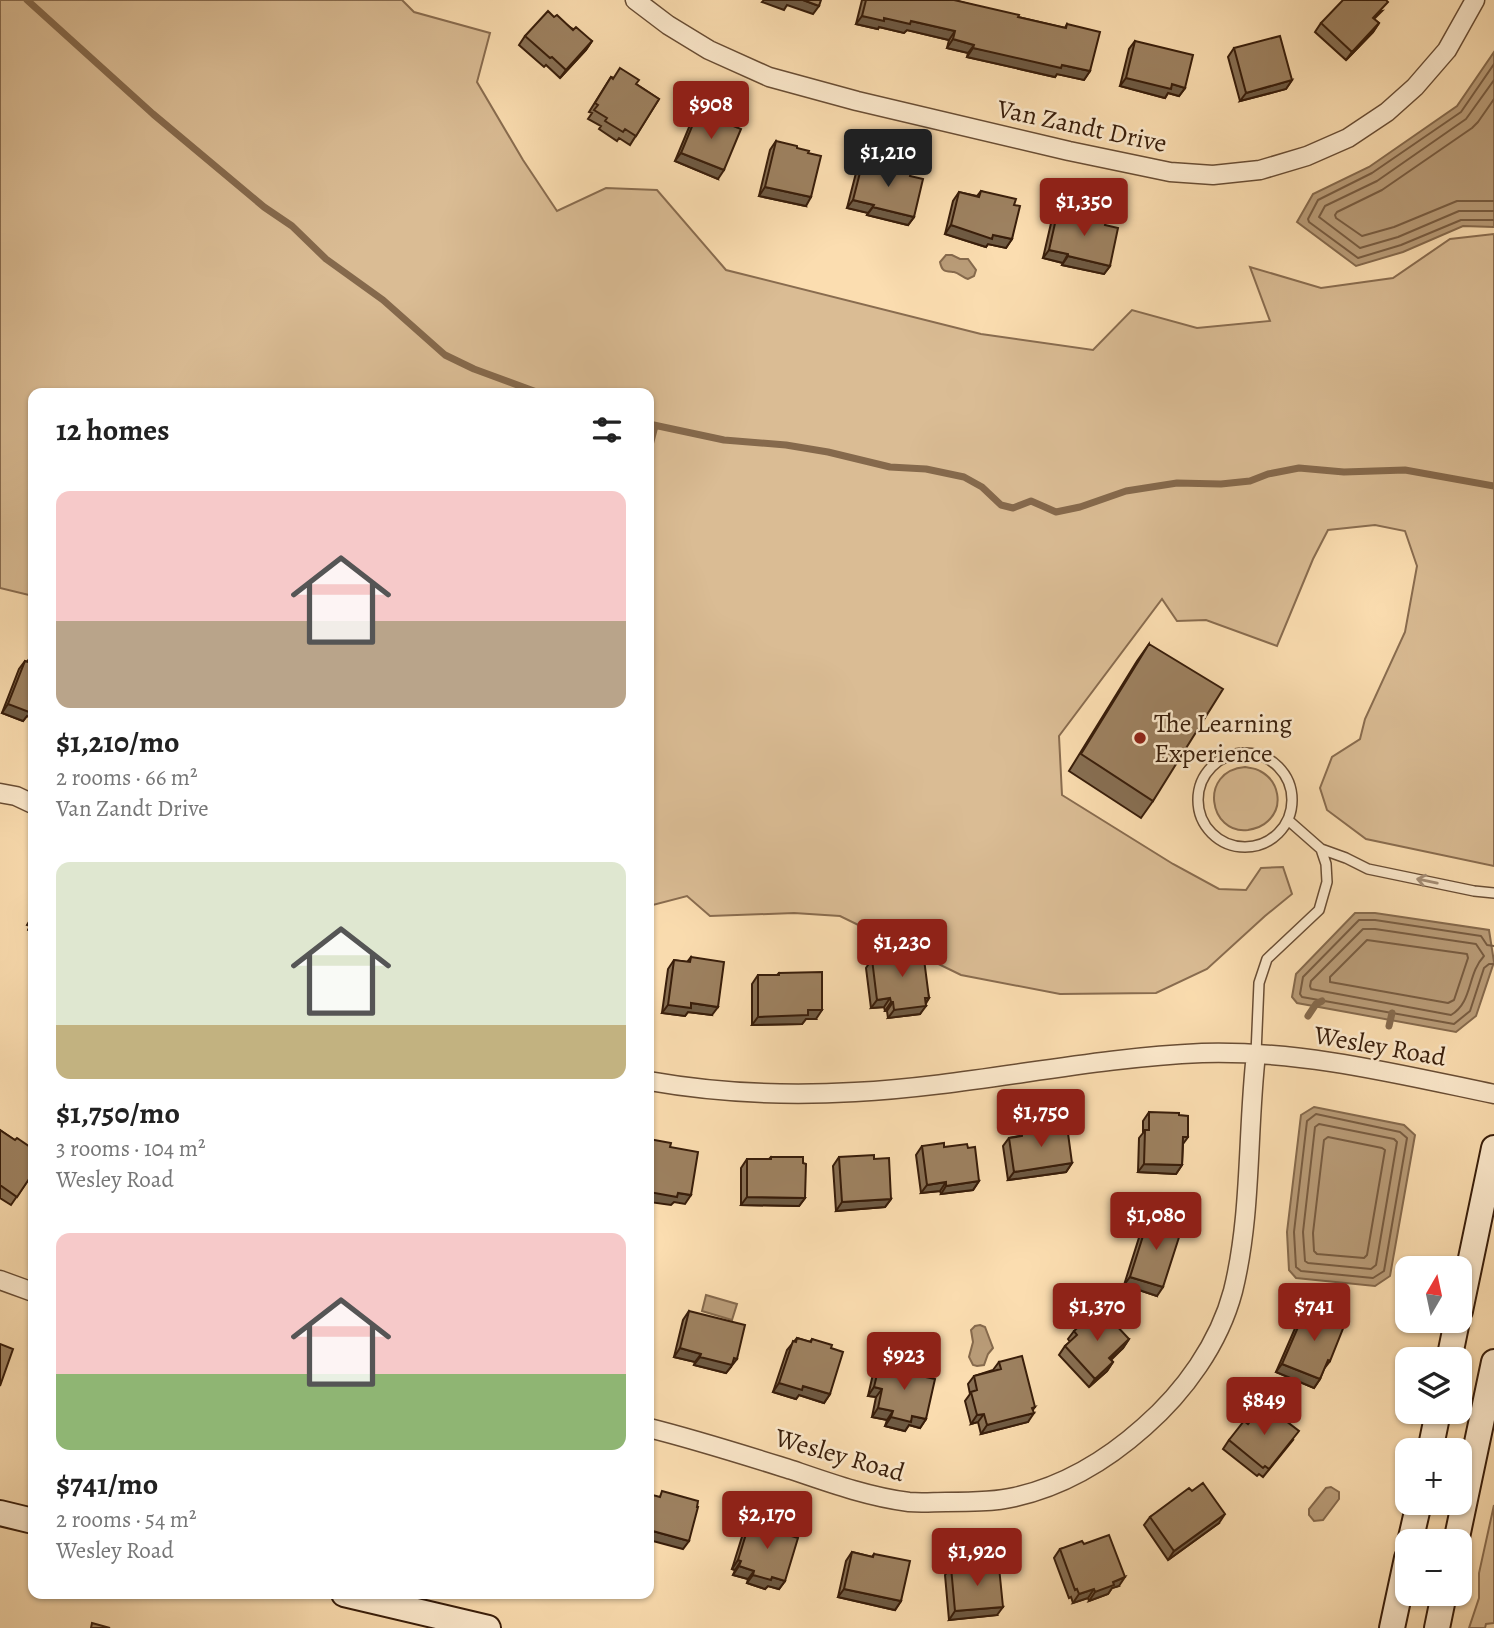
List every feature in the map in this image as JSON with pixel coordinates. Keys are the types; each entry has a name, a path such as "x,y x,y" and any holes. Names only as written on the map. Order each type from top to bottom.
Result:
{"street":[{"name":"Van Zandt Drive","path":"635,0 668,25 709,50 769,78 1069,151 1170,172 1213,175 1260,170 1307,156 1348,138 1387,112 1416,87 1447,50 1475,0"},
{"path":"0,793 28,802"},
{"name":"Wesley Road","path":"654,1082 788,1094 857,1092 1148,1056 1205,1053 1256,1054 1334,1062 1494,1094"},
{"name":"Wesley Road","path":"654,1429 709,1443 862,1493 910,1502 1014,1498 1058,1484 1095,1465 1130,1440 1161,1412 1189,1380 1214,1338 1232,1294 1244,1240 1251,1097 1256,1054"},
{"path":"1471,1256 1494,1148"},
{"path":"0,1280 28,1290"},
{"path":"1459,1529 1494,1362"},
{"path":"0,1513 28,1520"},
{"path":"365,1599 488,1628"},
{"path":"1392,1628 1397,1606"},
{"path":"1437,1628 1442,1606"}],"lane":[{"path":"1255,753 1270,760 1282,769 1289,782 1293,796 1288,820 1275,837 1261,845 1245,848 1229,845 1215,837 1205,825 1199,811 1197,795 1202,779 1211,766 1224,757 1255,753"},
{"path":"1288,820 1321,849 1368,869 1494,893"},
{"path":"1256,1054 1259,983 1267,959 1319,910 1327,882 1326,864 1321,849"}],"shaded area":[{"path":"0,0 402,0 414,12 490,33 477,82 557,211 606,188 657,190 726,270 981,334 1093,350 1132,310 1197,328 1270,321 1250,267 1321,288 1393,278 1450,239 1494,234 1494,866 1366,839 1327,810 1320,788 1332,757 1360,739 1365,719 1405,632 1417,566 1405,531 1375,525 1328,530 1277,646 1206,620 1177,621 1162,599 1059,736 1062,795 1173,864 1219,889 1246,890 1261,868 1283,867 1292,894 1207,969 1156,993 1060,994 961,975 840,916 794,913 710,916 687,896 654,905 654,388 28,388 28,595 0,588"},
{"path":"1245,767 1257,769 1272,781 1278,801 1268,821 1248,830 1235,829 1224,823 1214,802 1220,779 1230,771"},
{"path":"1494,1505 1494,1623 1486,1624 1485,1628 1469,1628 1479,1598 1479,1573"}],"water":[{"path":"1494,52 1494,227 1463,226 1403,252 1356,266 1297,222 1313,194 1369,167 1457,106"},
{"path":"946,255 968,259 976,270 974,276 968,279 944,270 940,262"},
{"path":"1355,913 1375,913 1489,930 1494,962 1476,1016 1456,1032 1297,1003 1292,997 1296,974"},
{"path":"1314,1107 1404,1125 1415,1135 1390,1276 1375,1286 1296,1278 1289,1270 1287,1232 1301,1115"},
{"path":"706,1295 737,1304 732,1320 702,1311"},
{"path":"980,1325 985,1327 993,1348 984,1365 977,1366 973,1365 969,1357 973,1342 971,1330"},
{"path":"1331,1487 1339,1492 1339,1499 1323,1520 1314,1521 1309,1515 1309,1509 1326,1488"}],"building":[{"path":"803,0 821,0 819,6"},
{"path":"866,0 954,0 1066,28 1067,24 1100,32 1090,71 1062,65 1061,68 973,48 974,45 953,39 955,31 911,21 910,24 862,16"},
{"path":"1343,0 1388,2 1373,18 1379,23 1352,52 1321,23"},
{"path":"548,11 554,17 557,15 573,30 576,27 592,41 566,70 525,36"},
{"path":"1280,36 1292,80 1246,93 1234,48"},
{"path":"1135,41 1193,55 1185,88 1172,84 1171,89 1126,78"},
{"path":"620,68 639,80 636,84 659,99 636,136 605,121 607,118 594,110 598,105 595,103 611,77 613,79"},
{"path":"698,112 741,129 724,170 681,153"},
{"path":"776,141 821,156 811,197 765,187"},
{"path":"863,161 911,172 910,176 923,179 914,217 853,200"},
{"path":"981,191 1016,199 1014,205 1020,206 1012,239 993,235 992,239 951,225 959,192 979,197"},
{"path":"1058,210 1106,221 1105,225 1118,228 1110,266 1049,250"},
{"name":"The Learning Experience","path":"1149,644 1223,689 1153,801 1081,754"},
{"path":"25,661 28,662 28,712 8,704"},
{"path":"919,946 921,960 924,959 929,998 925,998 926,1006 894,1010 890,998 877,1000 872,959 900,956 899,948"},
{"path":"691,957 724,962 718,1007 691,1003 691,1008 668,1005 674,960 690,962"},
{"path":"822,972 822,1010 808,1010 808,1015 758,1017 758,975"},
{"path":"1149,1112 1188,1116 1188,1137 1183,1137 1182,1165 1144,1164 1145,1130 1149,1130"},
{"path":"1067,1126 1072,1163 1014,1172 1009,1138 1022,1136 1022,1132"},
{"path":"0,1130 28,1146 28,1180 17,1197 0,1185"},
{"path":"654,1140 671,1143 670,1147 698,1152 691,1195 678,1193 677,1197 654,1193"},
{"path":"944,1143 944,1147 967,1144 968,1148 975,1147 979,1181 946,1186 946,1182 927,1185 922,1146"},
{"path":"874,1155 874,1159 889,1158 891,1199 842,1202 839,1157"},
{"path":"803,1157 803,1163 806,1164 805,1198 747,1197 747,1159"},
{"path":"1149,1217 1182,1228 1163,1287 1130,1277"},
{"path":"1099,1307 1129,1339 1109,1358 1113,1362 1095,1379 1065,1346 1077,1335 1074,1331"},
{"path":"1311,1307 1346,1321 1320,1379 1282,1364 1302,1318 1306,1319"},
{"path":"689,1311 745,1325 737,1359 734,1358 732,1365 700,1357 701,1354 680,1348"},
{"path":"797,1338 832,1345 831,1348 843,1352 830,1394 803,1386 802,1390 779,1383 793,1341 796,1342"},
{"path":"0,1344 13,1349 0,1386"},
{"path":"1022,1356 1035,1407 1032,1408 1034,1413 987,1425 984,1414 977,1415 971,1392 977,1390 974,1376 1001,1369 999,1362"},
{"path":"901,1363 918,1367 916,1375 935,1379 926,1419 912,1416 911,1422 891,1417 893,1411 878,1408 882,1389 874,1387 879,1366 900,1369"},
{"path":"1264,1404 1299,1431 1269,1469 1265,1466 1263,1468 1229,1440 1244,1421 1248,1424"},
{"path":"1203,1483 1225,1514 1174,1551 1150,1517 1189,1488 1192,1491"},
{"path":"662,1491 698,1501 689,1541 654,1531 654,1495 660,1497"},
{"path":"751,1518 774,1525 772,1530 798,1538 785,1581 753,1575 754,1571 739,1566 741,1561 738,1560"},
{"path":"1109,1535 1125,1577 1113,1582 1114,1585 1079,1594 1077,1589 1075,1590 1060,1549"},
{"path":"852,1552 910,1561 901,1601 844,1589"},
{"path":"988,1564 988,1568 999,1567 1003,1607 955,1611 951,1567"},
{"path":"92,1623 110,1628 91,1628"}],"waterway":[{"path":"27,0 153,114 264,207 292,226 326,259 383,300 445,355 526,388"},
{"path":"654,425 724,440 786,445 890,467 926,469 964,477 982,487 1001,505 1013,508 1031,501 1056,512 1080,507 1126,491 1177,483 1221,484 1250,481 1268,474 1299,468 1344,472 1405,470 1494,486"},
{"path":"1308,1016 1316,1004 1322,1001"},
{"path":"1389,1026 1392,1013"}],"place":[{"name":"The Learning Experience","path":"1140,738"}]}
